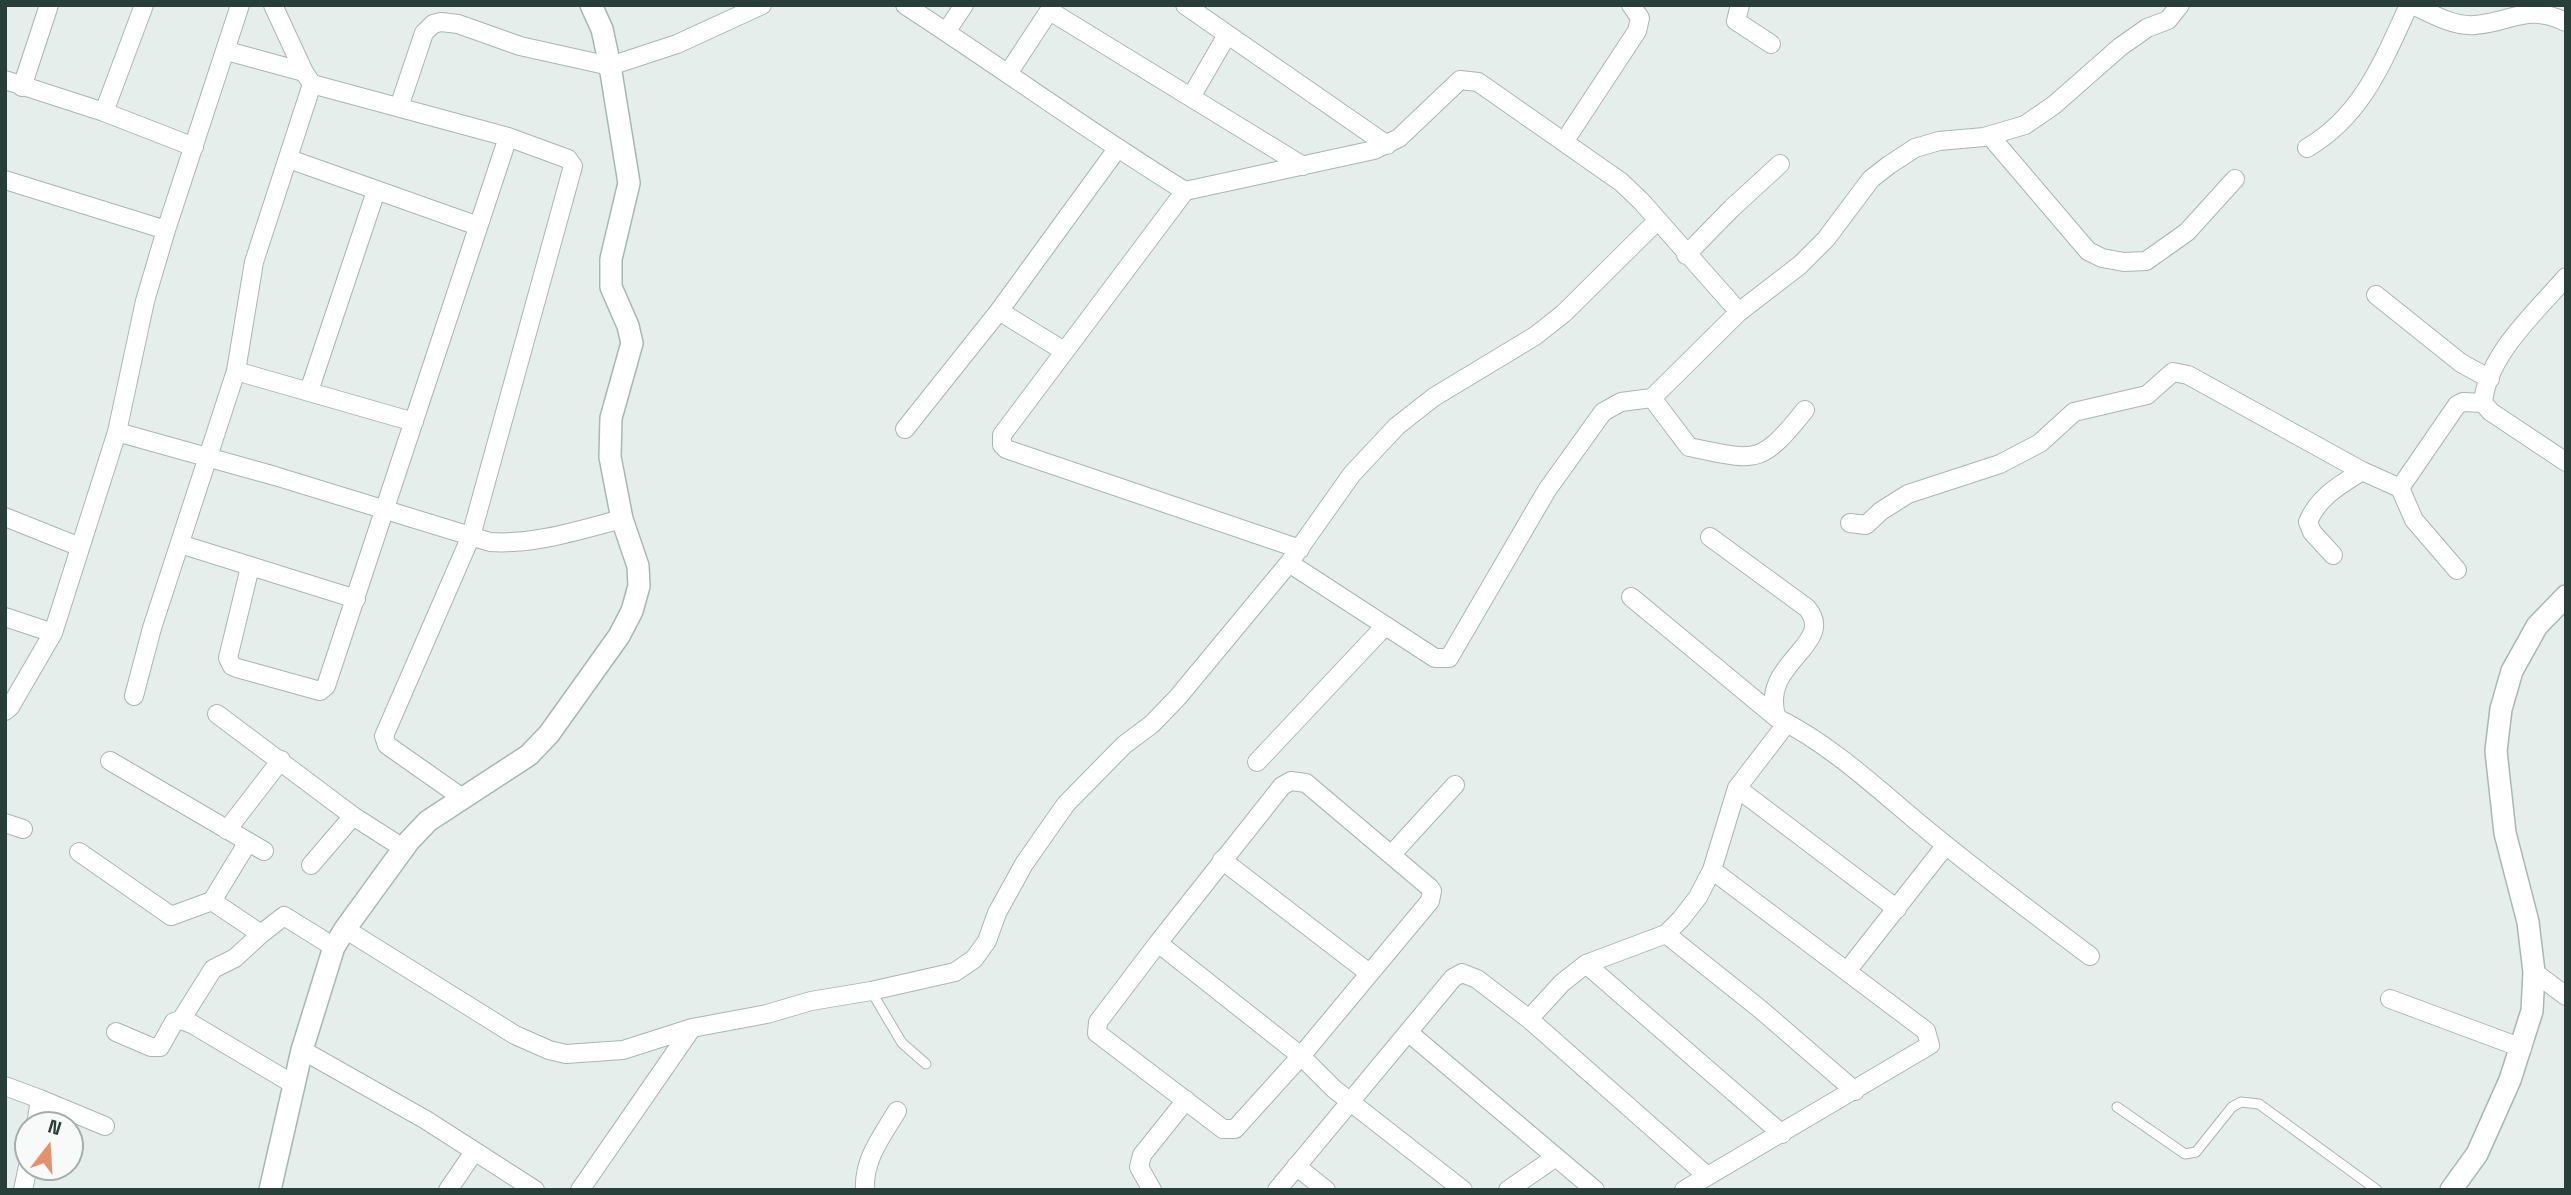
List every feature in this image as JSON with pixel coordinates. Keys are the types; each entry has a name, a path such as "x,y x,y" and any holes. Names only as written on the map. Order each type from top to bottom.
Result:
{"street":[{"path":"49,5 14,83 104,112 194,146"},
{"path":"104,112 144,5"},
{"path":"5,712 53,633 117,432 145,302 166,230 240,5"},
{"path":"134,696 152,628 236,371 254,262 289,159 308,78 273,5"},
{"path":"270,1190 302,1050 339,938 404,848 428,821 518,762 550,734 619,636 632,611 639,586 638,566 622,519 610,457 614,402 626,370 632,343 628,326 611,287 611,259 629,183 610,66 602,29 591,5"},
{"path":"399,107 424,33 433,24 458,24 520,46 610,66 677,44 762,5"},
{"path":"905,5 1009,72 1117,149 1185,191"},
{"path":"946,32 964,5"},
{"path":"1185,5 1387,145"},
{"path":"1564,142 1637,31 1640,18 1630,5"},
{"path":"1740,5 1736,12 1736,21 1772,44"},
{"path":"1739,312 1621,182 1478,82 1460,80 1399,138 1387,145 1185,191 1002,436 1002,445 1006,449 1294,556 1385,626 1435,658 1450,658 1547,490 1603,412 1622,402 1652,398 1739,312 1800,265 1826,239 1871,179 1889,165 1915,148 1939,141 1967,140 2025,125 2054,105 2120,47 2147,28 2168,20 2180,5"},
{"path":"2307,148 2347,118 2387,54 2411,5 2451,22 2474,26 2523,14 2539,13 2566,22"},
{"path":"1009,72 1051,8 1303,166"},
{"path":"1191,97 1227,35"},
{"path":"227,51 399,107 508,137 571,162 573,170 471,537 384,740 387,745 461,797"},
{"path":"1990,135 2088,251 2113,261 2146,261 2187,232 2235,179"},
{"path":"250,567 228,658 232,666 320,691 326,686 356,599 508,137"},
{"path":"905,429 999,311 1117,149"},
{"path":"289,159 478,226"},
{"path":"1686,255 1731,208 1780,164"},
{"path":"5,180 166,230"},
{"path":"309,391 376,191"},
{"path":"181,1020 213,969 235,958 284,916 339,938 515,1035 566,1055 623,1050 692,1028 955,972 974,959 987,941 997,913 1024,864 1066,804 1124,745 1152,724 1178,697 1294,556 1352,474 1397,426 1434,397 1535,336 1563,314 1657,221"},
{"path":"2483,403 2484,392 2498,358 2566,277"},
{"path":"2376,295 2461,363 2490,379"},
{"path":"999,311 1064,351"},
{"path":"236,371 414,422"},
{"path":"1850,523 1866,524 1908,494 2000,464 2040,443 2074,412 2147,394 2173,372 2188,374 2362,471 2400,488 2414,520 2457,570"},
{"path":"1652,398 1689,447 1732,456 1760,455 1772,448 1805,410"},
{"path":"2400,488 2457,405 2463,402 2483,403 2491,412 2566,462"},
{"path":"117,432 208,456 490,542 506,543 555,535 622,519"},
{"path":"2333,555 2312,532 2308,522 2318,504 2362,471"},
{"path":"5,517 80,547"},
{"path":"1710,537 1813,615 1815,622 1811,638 1783,671 1776,684 1773,707 1782,721"},
{"path":"180,544 356,599"},
{"path":"2451,1190 2477,1154 2522,1048 2532,1011 2534,972 2528,922 2505,833 2496,751 2501,709 2512,671 2537,626 2566,596"},
{"path":"1630,597 1782,721 1826,748 2090,956"},
{"path":"5,617 53,633"},
{"path":"1257,762 1385,626"},
{"path":"217,714 353,816 404,848"},
{"path":"1529,1019 1562,983 1586,964 1666,934 1698,897 1712,870 1737,788 1782,721"},
{"path":"227,830 281,760"},
{"path":"110,761 264,851"},
{"path":"1291,781 1306,783 1429,887 1432,896 1301,1056 1235,1129 1223,1129 1097,1033 1098,1022 1222,860 1282,786 1291,781"},
{"path":"1392,854 1455,785"},
{"path":"1737,788 1897,909"},
{"path":"311,865 353,816"},
{"path":"5,823 23,829"},
{"path":"79,852 171,916 212,901 248,842"},
{"path":"1847,971 1946,845"},
{"path":"1222,860 1369,973"},
{"path":"1684,1190 1928,1047 1930,1041 1926,1031 1712,870"},
{"path":"212,901 261,933"},
{"path":"1666,934 1760,1009 1855,1091"},
{"path":"1158,943 1301,1056 1335,1089 1463,1190"},
{"path":"1586,964 1782,1134"},
{"path":"2534,972 2566,996"},
{"path":"1277,1190 1453,978 1462,973 1477,979 1529,1019 1706,1175"},
{"path":"2389,999 2522,1048"},
{"path":"116,1032 151,1047 160,1047 174,1022 181,1020 293,1084"},
{"path":"580,1190 692,1028"},
{"path":"1408,1032 1595,1190"},
{"path":"302,1050 426,1121 535,1190"},
{"path":"5,1086 106,1126"},
{"path":"38,1111 40,1099"},
{"path":"1152,1190 1139,1167 1142,1155 1186,1100"},
{"path":"865,1190 867,1165 897,1111"},
{"path":"448,1190 474,1152"},
{"path":"1508,1190 1556,1157"},
{"path":"1296,1166 1326,1190"}],"lane":[{"path":"871,991 902,1043 926,1064"},
{"path":"2117,1107 2185,1154 2196,1152 2232,1107 2241,1102 2259,1104 2376,1190"}]}
